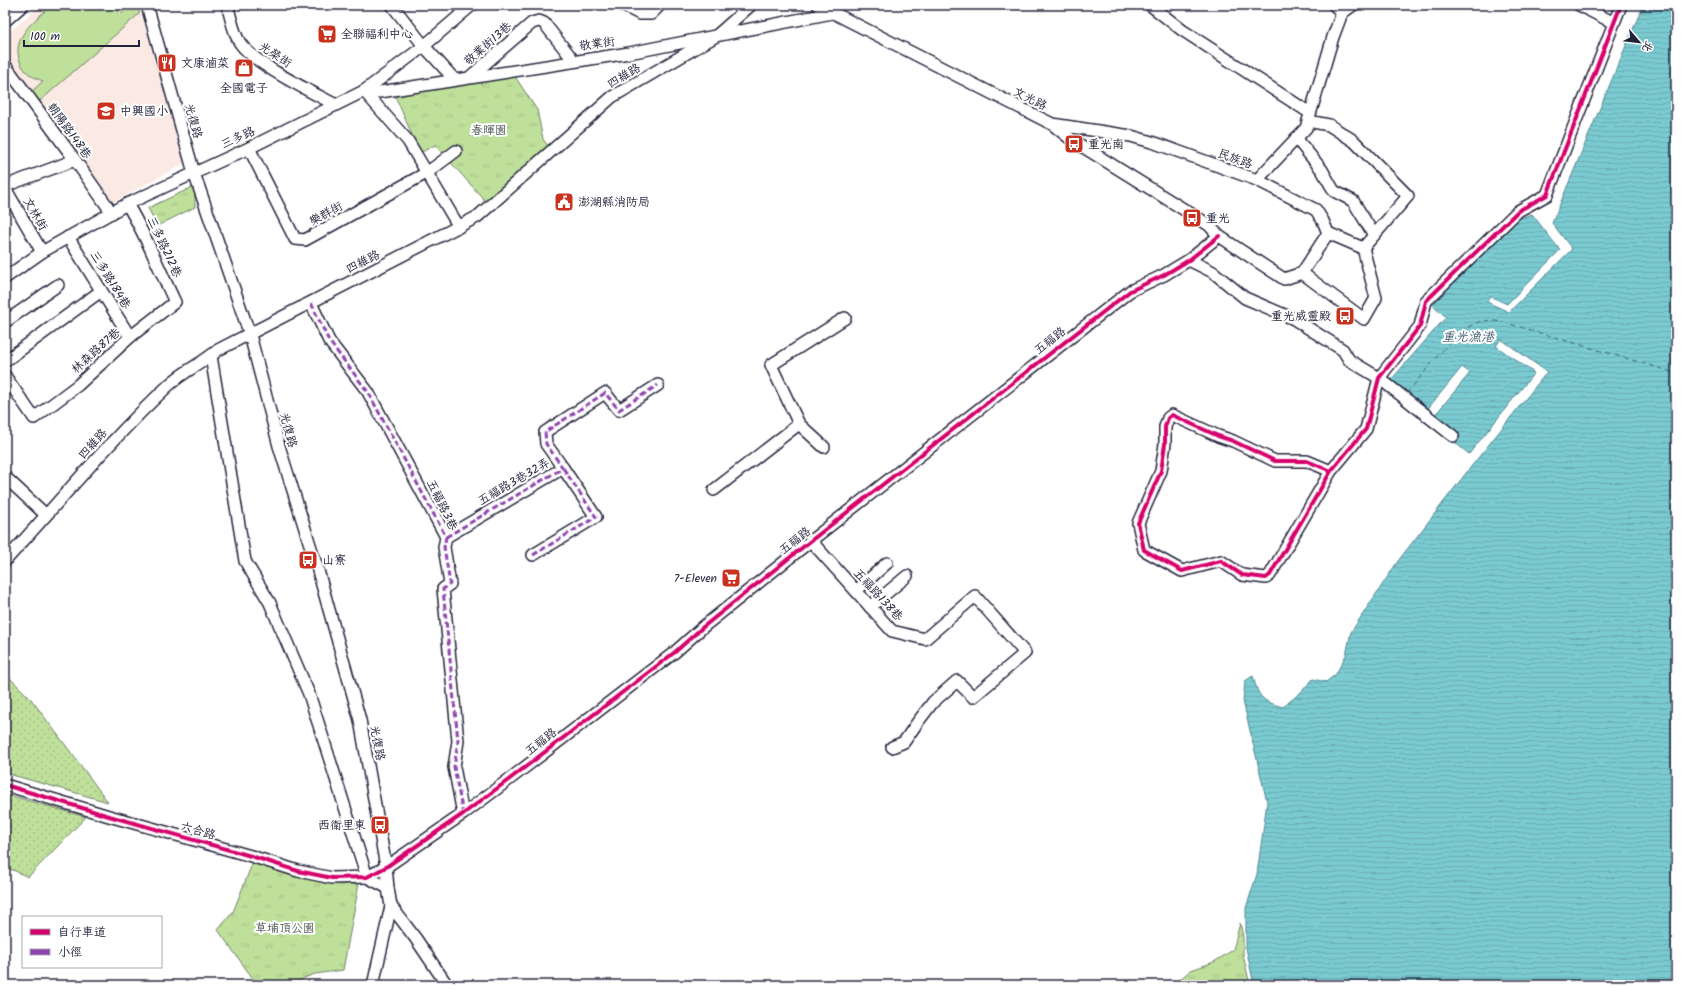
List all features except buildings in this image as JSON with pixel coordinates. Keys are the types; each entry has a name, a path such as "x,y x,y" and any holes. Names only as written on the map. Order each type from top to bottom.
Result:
{"street":[{"path":"5,21 22,5"},
{"name":"光復路","path":"147,5 194,173 250,334 279,446 360,720 392,906"},
{"name":"光榮街","path":"227,5 238,41 247,53 293,82 334,104"},
{"path":"392,5 424,46 454,80"},
{"path":"622,5 640,14 651,14 660,5"},
{"name":"四維路","path":"5,561 132,421 182,373 211,356 218,350 477,217 612,97 716,36 751,5"},
{"name":"文光路","path":"818,5 832,14 1052,124 1072,140 1209,225 1219,236 1284,279 1302,273"},
{"path":"1150,5 1182,30 1309,117 1329,125 1354,141 1408,196 1363,248"},
{"path":"1334,5 1342,14"},
{"name":"民族路","path":"1052,124 1131,136 1257,180 1306,128 1333,38 1342,14 1352,5"},
{"path":"1579,5 1614,23"},
{"path":"1331,471 1307,461 1275,461 1172,415 1168,418 1165,427 1165,444 1161,471 1138,524 1144,550 1182,571 1221,561 1242,575 1266,578 1270,575 1331,471 1366,429 1378,378 1420,326 1426,301 1518,211 1547,195 1621,5"},
{"name":"三多路","path":"5,278 42,252 128,204 249,148 334,104 364,91 424,46 466,7"},
{"name":"敬業街","path":"364,91 380,92 629,53 832,14"},
{"name":"敬業街13巷","path":"469,78 535,21 544,23 574,61"},
{"name":"朝陽路148巷","path":"5,65 112,213"},
{"path":"364,91 408,140 459,227"},
{"path":"1296,138 1322,170 1334,191 1353,201 1374,235"},
{"name":"樂群街","path":"249,148 295,239 305,240 428,172 456,151"},
{"path":"5,187 75,160"},
{"path":"1257,180 1316,210 1328,233 1363,248"},
{"name":"文林街","path":"5,187 42,252"},
{"name":"三多路212巷","path":"128,204 141,226 162,276 175,302"},
{"path":"1328,233 1302,273 1364,318 1376,298 1363,248"},
{"name":"五福路","path":"386,867 463,814 674,652 811,541 1130,291 1189,260 1219,236"},
{"name":"三多路184巷","path":"68,237 130,337"},
{"path":"1189,260 1213,272 1245,298 1300,322 1343,350 1349,360 1378,378 1453,436"},
{"path":"5,322 58,285"},
{"path":"5,361 101,292"},
{"name":"林森路87巷","path":"5,376 34,418 78,385 130,337 175,302"},
{"name":"五福路3巷","path":"311,303 329,342 368,392 446,537 444,547 450,584 443,590 458,741 454,767 463,814"},
{"path":"824,447 799,424 771,365 845,318"},
{"path":"211,356 245,561 270,603 309,694 367,877 388,888"},
{"name":"五福路3巷32弄","path":"446,537 564,468 546,444 545,432 605,393 619,410 658,385"},
{"path":"714,490 799,424"},
{"path":"533,555 596,517 564,468"},
{"path":"5,477 46,515"},
{"name":"五福路138巷","path":"811,541 892,631 925,639 975,596 1025,653 973,697 957,681 933,702 904,742 892,748"},
{"path":"856,591 887,563"},
{"path":"870,607 907,576"},
{"name":"六合路","path":"5,785 298,871 332,878 367,877 386,867"},
{"path":"373,985 392,906"},
{"path":"392,906 447,985"}],"shaded area":[{"name":"中興國小","path":"40,5 139,5 185,163 110,204 5,59 5,36"}],"green space":[{"path":"52,5 116,5 120,15 132,5 140,13 40,101 31,92 43,81 30,75 25,70 18,55 18,46 26,30"},
{"name":"春暉園","path":"514,75 537,110 543,139 550,149 488,204 435,145 422,152 419,151 393,91"},
{"path":"195,186 195,207 157,226 148,208"},
{"path":"5,673 31,699 108,802 5,773"},
{"path":"5,794 86,817 28,877 13,870 5,869"},
{"name":"草埔頂公園","path":"252,864 274,868 324,883 359,884 343,970 315,974 304,978 293,985 259,985 251,976 218,930 233,912"},
{"path":"1240,923 1243,937 1243,955 1250,985 1173,985 1191,970 1214,962 1233,950"}],"water":[{"name":"重光漁港","path":"1643,5 1676,5 1676,985 1254,985 1246,948 1246,908 1257,874 1267,802 1243,701 1245,681 1253,676 1257,690 1262,698 1270,703 1283,707 1300,693 1313,679 1326,682 1336,674 1346,655 1351,632 1398,561 1547,372 1501,339 1496,346 1534,373 1469,454 1429,422 1470,373 1462,367 1426,411 1390,381 1446,317 1429,301 1507,223 1532,214 1560,250 1507,304 1490,296 1487,302 1509,312 1572,249 1552,223"}],"ferry route":[{"path":"1407,393 1439,354 1458,335 1476,323 1486,321 1503,322 1676,373"}],"marked path":[{"path":"311,303 329,341 368,392 446,537 444,547 450,584 443,589 458,741 454,767 463,814"},
{"path":"446,537 563,468 546,444 545,432 605,393 619,410 658,385"},
{"path":"533,555 596,517 563,468"}],"cycle path":[{"path":"1331,471 1307,461 1275,461 1172,415 1168,418 1165,427 1165,444 1161,471 1138,523 1144,550 1182,571 1221,561 1242,575 1266,578 1270,575 1331,471 1366,429 1379,378 1420,326 1426,301 1518,211 1547,195 1621,5"},
{"path":"5,785 298,871 332,878 367,877 386,867 463,814 511,778 675,652 703,627 813,539 1130,291 1164,275 1189,260 1219,236"}],"place":[{"name":"全聯福利中心","path":"327,34"},
{"name":"文康滷菜","path":"167,63"},
{"name":"全國電子","path":"244,68"},
{"name":"中興國小","path":"106,111"},
{"name":"重光南","path":"1074,144"},
{"name":"澎湖縣消防局","path":"564,202"},
{"name":"重光","path":"1192,218"},
{"name":"重光威靈殿","path":"1345,316"},
{"name":"山寮","path":"308,560"},
{"name":"7-Eleven","path":"731,578"},
{"name":"西衛里東","path":"380,825"}]}
